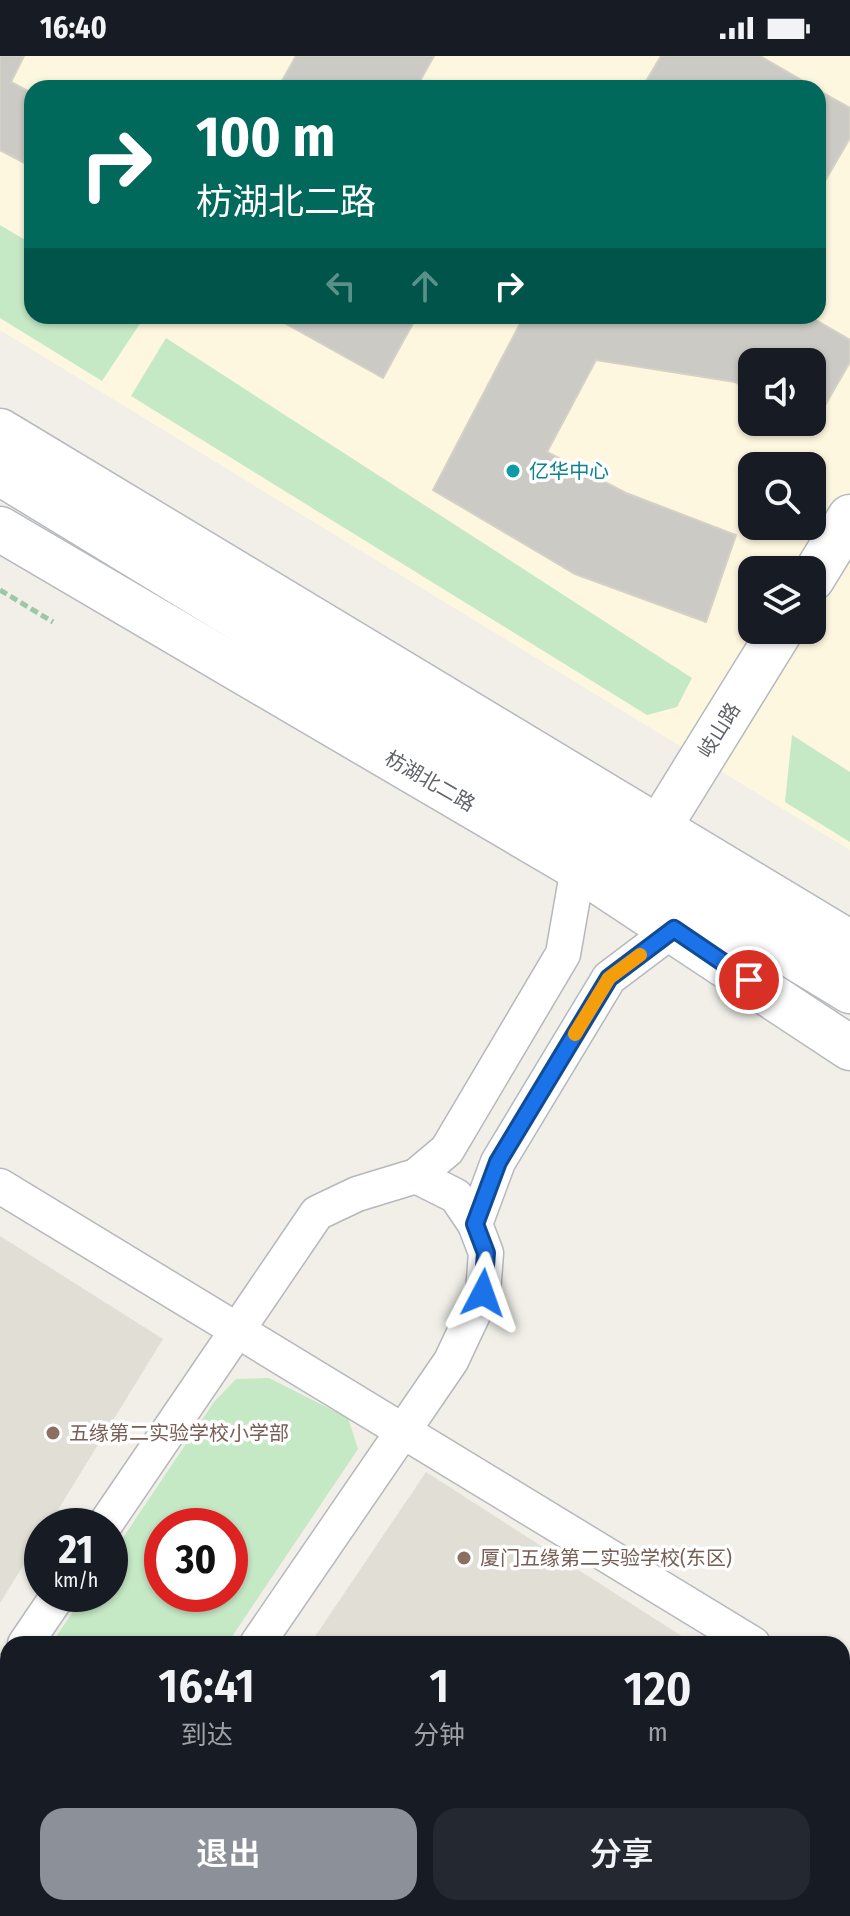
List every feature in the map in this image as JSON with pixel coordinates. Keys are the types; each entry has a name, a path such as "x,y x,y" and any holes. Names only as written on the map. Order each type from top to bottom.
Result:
{"main road":[{"path":"0,431 850,943"},
{"path":"0,473 850,991"},
{"path":"826,556 850,517"},
{"name":"枋湖北二路","path":"0,529 578,868 850,1048"},
{"name":"岐山路","path":"658,829 772,644"}],"street":[{"path":"116,1508 317,1213 357,1194 416,1176 447,1150 563,954 578,868"},
{"path":"475,1224 498,1162 609,978 674,929"},
{"path":"262,1636 451,1361 483,1293 486,1253 475,1224 456,1196 416,1176"},
{"path":"0,1186 740,1636"},
{"path":"30,1636 47,1612"}],"path":[{"path":"0,590 53,622"}],"shaded area":[{"path":"0,56 850,56 850,850 0,330"},
{"name":"五缘第二实验学校小学部","path":"0,1236 163,1339 59,1508 24,1508 24,1564 0,1603"},
{"name":"厦门五缘第二实验学校(东区)","path":"426,1472 682,1636 315,1636"}],"green space":[{"path":"0,225 24,239 24,324 140,324 102,381 0,318"},
{"path":"166,338 692,678 677,707 647,715 131,396"},
{"path":"792,735 850,772 850,842 785,802"},
{"path":"269,1378 348,1418 358,1449 232,1636 56,1636 73,1612 128,1612 128,1530 214,1402 236,1379"}],"building":[{"path":"0,56 24,56 11,82 24,89 24,163 0,150"},
{"path":"296,56 434,56 420,80 282,80"},
{"path":"661,56 760,56 801,80 647,80"},
{"path":"826,94 850,108 850,138 826,179"},
{"path":"286,324 413,324 383,378"},
{"name":"亿华中心","path":"520,324 823,324 850,340 850,362 826,404 826,348 738,348 738,384 596,360 547,452 626,493 736,535 706,622 575,574 433,490"}],"slow traffic":[{"path":"575,1034 609,978 640,955"}],"place":[{"name":"亿华中心","path":"513,471"},
{"name":"五缘第二实验学校小学部","path":"53,1433"},
{"name":"厦门五缘第二实验学校(东区)","path":"464,1558"}],"route":[{"path":"483,1293 486,1253 475,1224 498,1162 609,978 674,929 749,980"}]}
